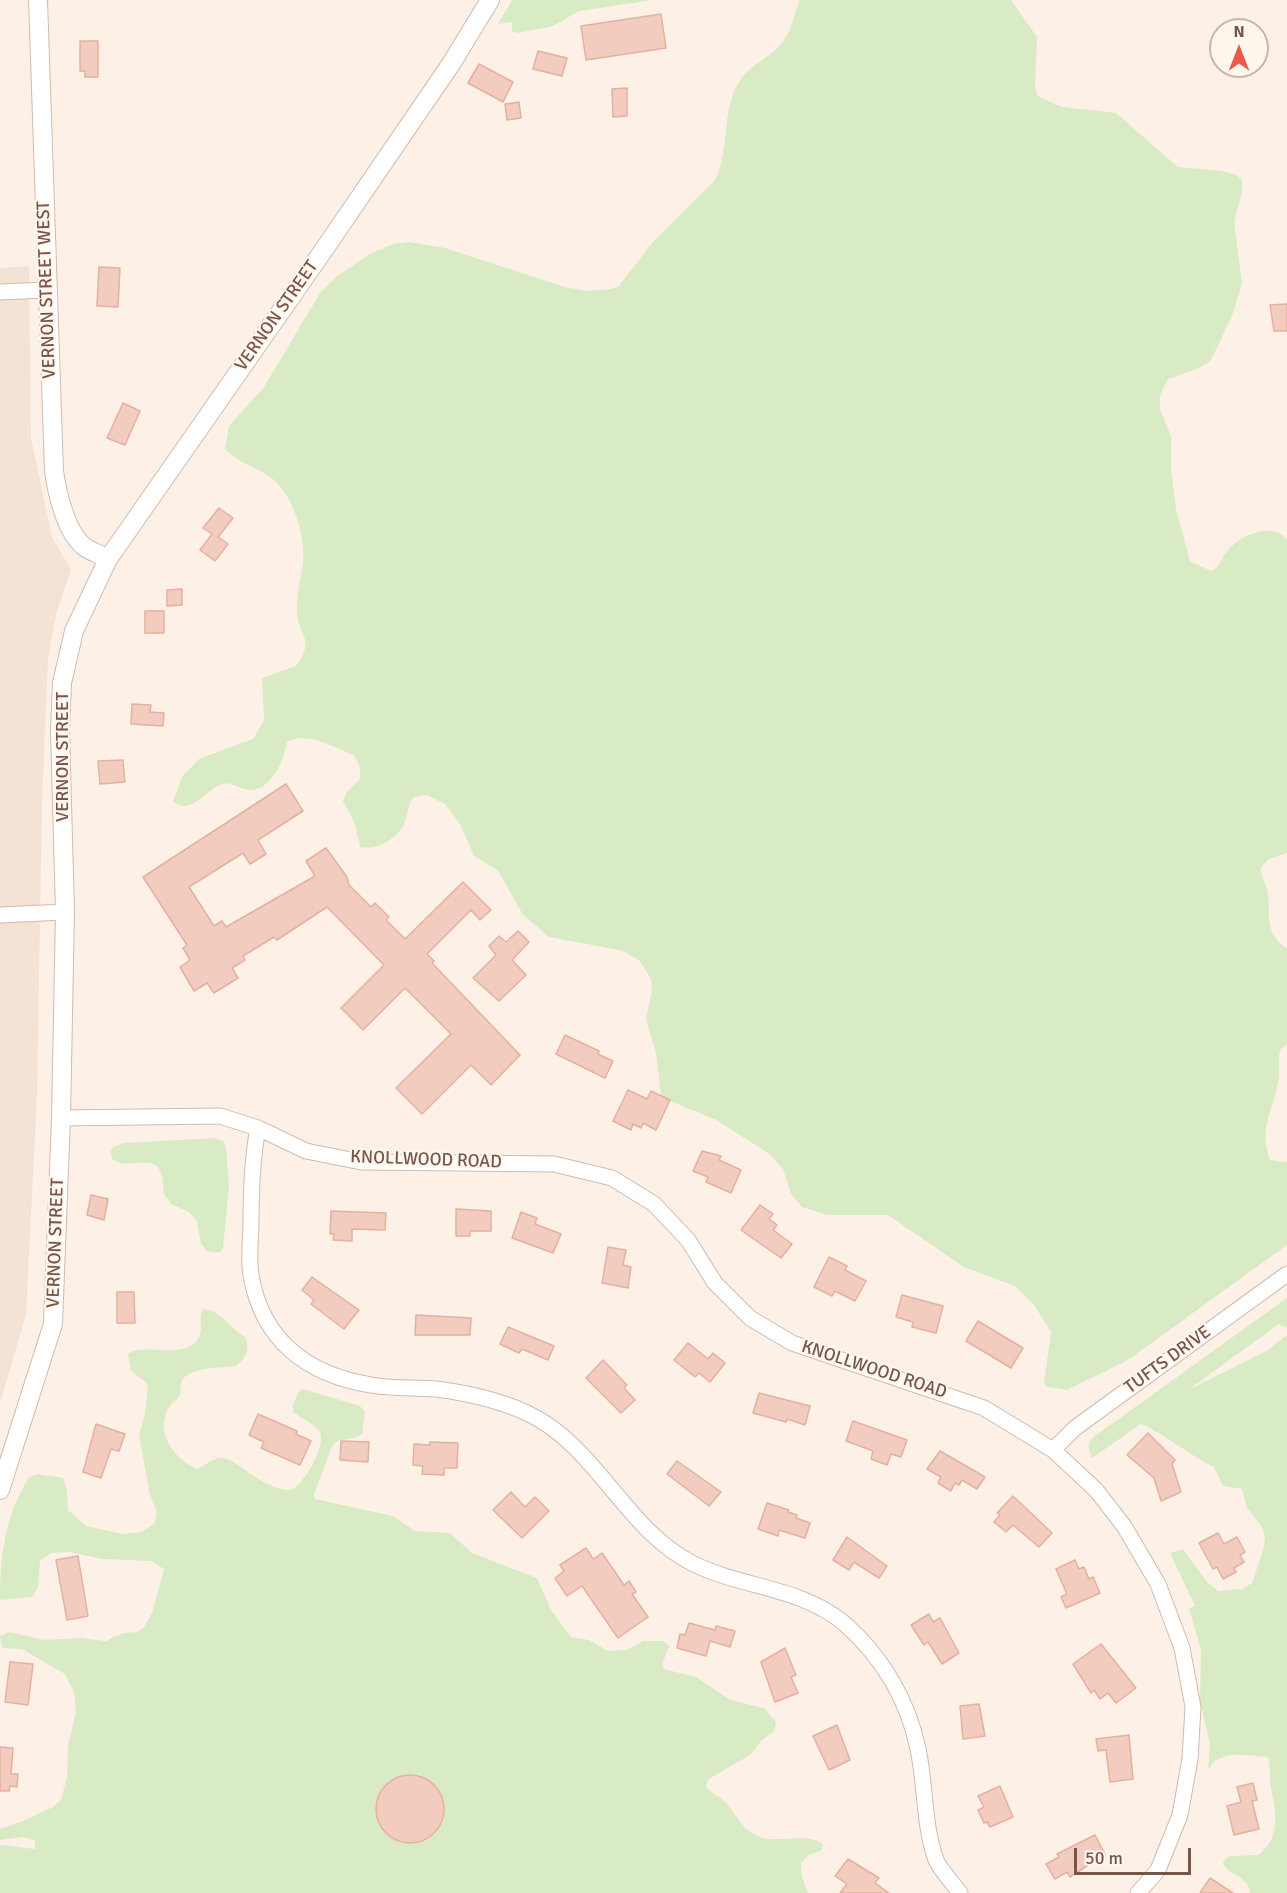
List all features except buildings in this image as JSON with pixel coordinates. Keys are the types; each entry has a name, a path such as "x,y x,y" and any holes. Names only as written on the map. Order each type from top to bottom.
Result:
{"street":[{"name":"VERNON STREET WEST","path":"38,0 54,471 58,498 70,526 84,547 108,558"},
{"name":"VERNON STREET","path":"0,1490 53,1324 61,1118 65,912 60,731 63,683 74,631 108,558 323,251 451,64 490,0"},
{"path":"0,292 47,290"},
{"path":"0,915 65,912"},
{"name":"KNOLLWOOD ROAD","path":"61,1118 220,1116 258,1128 306,1150 361,1162 554,1164 612,1178 654,1204 688,1240 716,1283 750,1318 792,1343 984,1408 1053,1450 1096,1490 1124,1526 1158,1584 1182,1648 1193,1707 1190,1759 1180,1815 1158,1870 1138,1893"},
{"path":"258,1128 251,1161 251,1273 261,1311 284,1347 325,1374 372,1386 436,1389 486,1398 529,1414 565,1439 655,1537 692,1563 793,1594 842,1622 877,1656 902,1699 918,1749 924,1809 937,1862 960,1893"},
{"name":"TUFTS DRIVE","path":"1053,1450 1075,1428 1287,1274"}],"shaded area":[{"path":"29,266 31,438 52,537 71,570 57,611 48,658 42,804 37,1096 26,1315 0,1403 0,268"}],"green space":[{"path":"512,0 653,0 579,11 553,26 518,33 512,31 512,22 498,24"},
{"path":"800,0 1011,0 1037,37 1035,88 1038,96 1062,107 1116,113 1178,167 1222,171 1237,175 1242,180 1242,192 1234,221 1242,283 1232,316 1211,360 1199,368 1168,379 1160,395 1160,409 1171,436 1171,469 1176,509 1190,561 1211,571 1217,567 1234,544 1249,535 1274,531 1287,540 1287,853 1269,859 1261,870 1267,889 1271,929 1279,942 1287,948 1287,1044 1280,1050 1278,1082 1265,1139 1270,1160 1287,1162 1287,1245 1128,1360 1067,1390 1047,1387 1044,1383 1051,1332 1034,1305 1015,1286 964,1267 888,1215 827,1215 802,1207 791,1194 783,1169 768,1153 716,1120 661,1097 656,1053 646,1019 652,991 651,979 639,960 620,950 549,937 523,915 498,871 474,856 460,824 445,804 427,795 414,797 404,824 391,839 373,847 360,847 355,824 343,801 346,793 360,779 360,768 355,756 330,745 303,738 287,742 279,767 268,782 261,787 253,790 222,784 192,804 186,806 173,801 182,777 199,759 253,739 264,720 262,678 296,666 305,649 306,642 298,619 297,605 303,551 300,529 293,507 275,481 225,449 229,426 264,387 320,293 337,276 370,254 393,244 410,242 445,248 565,287 588,291 618,287 652,243 715,180 723,156 727,118 733,93 743,76 775,50 784,39"},
{"path":"215,1138 223,1141 226,1147 229,1186 223,1248 220,1253 207,1251 201,1244 197,1221 189,1212 171,1204 164,1194 162,1175 158,1167 147,1163 119,1163 113,1160 110,1152 113,1147 123,1143"},
{"path":"1287,1298 1287,1328 1279,1324 1188,1390 1268,1350 1287,1335 1287,1893 1250,1893 1246,1883 1228,1870 1223,1862 1229,1856 1258,1855 1271,1839 1275,1811 1269,1760 1268,1757 1226,1756 1213,1764 1208,1771 1210,1744 1200,1701 1201,1650 1189,1608 1195,1606 1170,1553 1183,1549 1207,1582 1218,1591 1242,1589 1252,1583 1263,1550 1265,1538 1262,1527 1247,1508 1242,1489 1223,1486 1214,1467 1141,1424 1092,1458 1088,1446 1092,1438"},
{"path":"203,1309 220,1316 245,1337 247,1350 242,1361 235,1366 197,1371 186,1376 182,1381 179,1397 169,1407 164,1426 169,1444 181,1459 197,1469 215,1459 225,1458 269,1485 291,1490 302,1481 313,1464 321,1439 318,1429 293,1412 293,1404 299,1391 303,1389 360,1406 365,1412 362,1434 338,1441 332,1446 314,1495 315,1499 393,1516 415,1531 450,1533 472,1553 537,1578 551,1610 571,1637 589,1640 608,1651 626,1650 643,1641 663,1641 669,1646 662,1664 664,1669 696,1677 730,1700 764,1708 776,1722 774,1731 761,1741 750,1755 709,1779 706,1786 725,1802 754,1835 768,1839 810,1839 823,1844 822,1850 809,1855 801,1863 802,1877 808,1893 0,1893 0,1845 35,1849 35,1841 24,1837 0,1840 0,1829 53,1807 61,1800 67,1777 68,1746 76,1712 74,1692 65,1674 22,1649 2,1648 0,1636 10,1632 44,1640 81,1638 106,1641 123,1633 137,1632 144,1627 152,1613 164,1569 151,1561 102,1559 70,1552 51,1553 40,1561 38,1588 32,1597 0,1600 3,1552 14,1506 29,1477 38,1474 63,1478 67,1491 68,1510 86,1526 123,1534 142,1532 155,1523 157,1512 150,1495 139,1435 145,1414 148,1384 131,1371 128,1354 145,1349 173,1350 190,1346 199,1336"}]}
